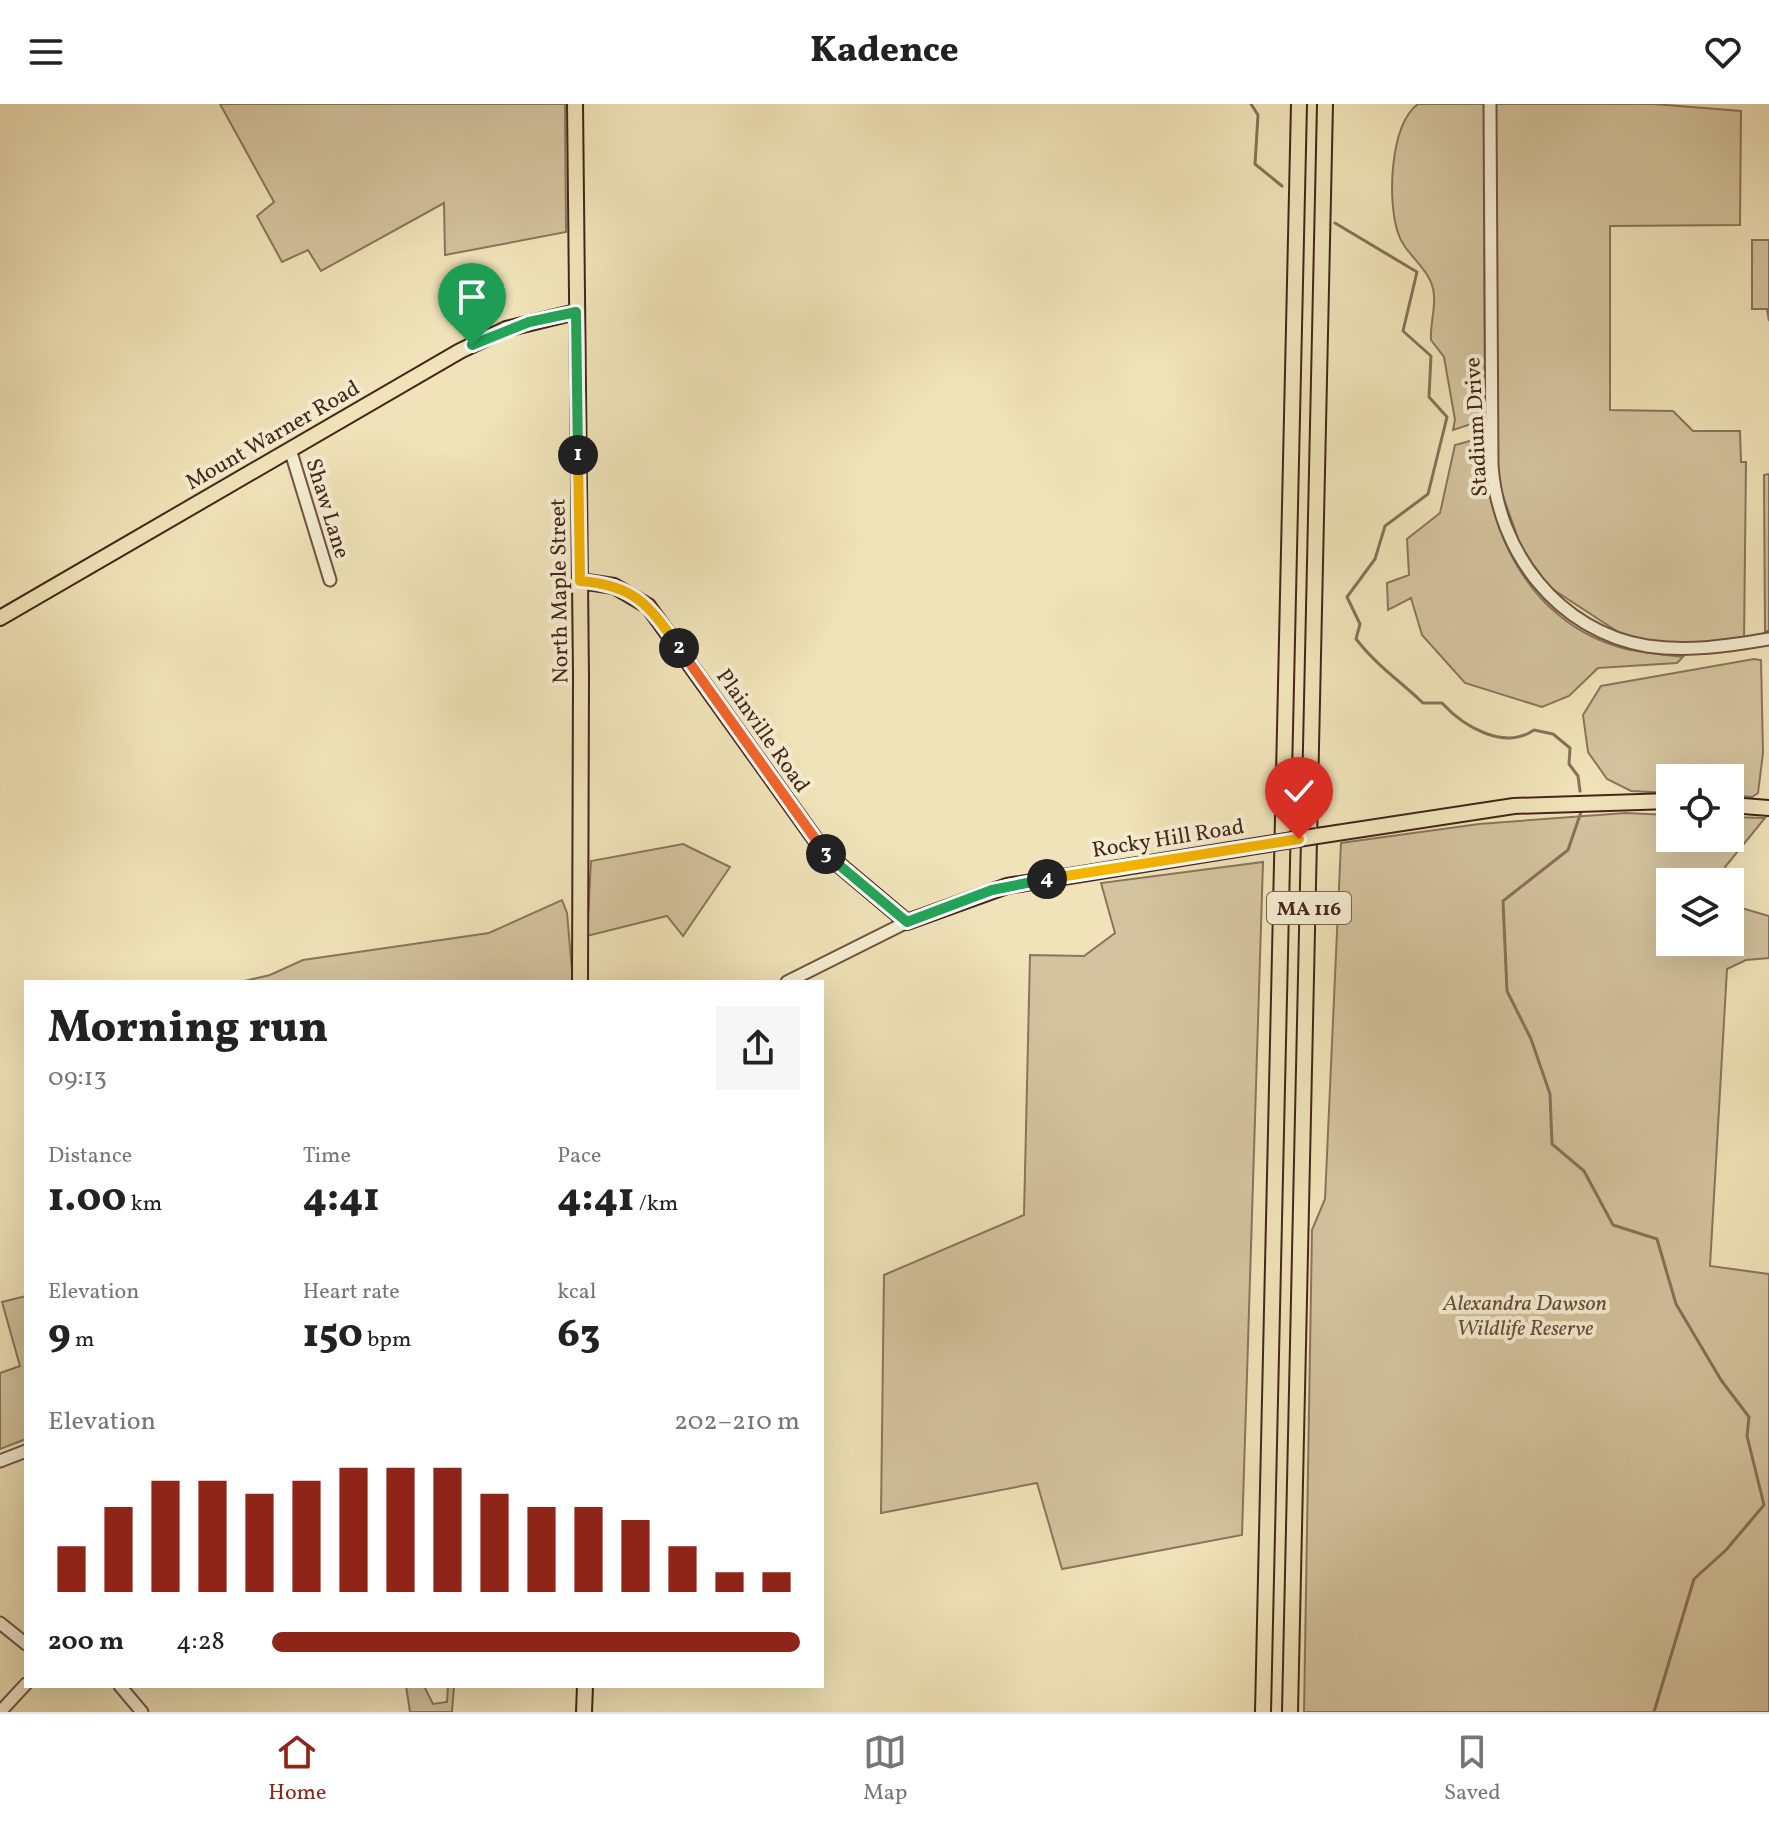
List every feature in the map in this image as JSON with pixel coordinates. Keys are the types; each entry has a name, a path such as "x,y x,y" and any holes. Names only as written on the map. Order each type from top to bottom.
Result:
{"main road":[{"name":"North Maple Street","path":"575,104 580,980"},
{"name":"MA 116","path":"1263,1712 1299,104"},
{"name":"MA 116","path":"1290,1712 1325,104"},
{"name":"Mount Warner Road","path":"0,618 481,340 529,322 576,312"},
{"name":"Plainville Road","path":"580,581 614,586 648,606 825,853 907,922"},
{"name":"Rocky Hill Road","path":"907,922 1007,886 1317,836 1514,806 1656,801"},
{"path":"1744,806 1769,808"},
{"path":"584,1712 585,1688"}],"street":[{"name":"Stadium Drive","path":"1490,104 1492,455 1497,499 1516,551 1540,587 1559,605 1589,624 1627,641 1686,649 1769,639"},
{"name":"Shaw Lane","path":"290,449 330,580"},
{"name":"Rocky Hill Road","path":"791,980 907,922"},
{"path":"0,1461 24,1452"},
{"path":"0,1623 24,1642"},
{"path":"0,1712 24,1686"},
{"path":"122,1688 142,1712"}],"green space":[{"path":"220,104 565,104 566,232 445,255 444,203 321,271 308,250 282,262 257,216 274,202"},
{"path":"1418,104 1484,104 1486,467 1491,501 1502,534 1516,564 1536,592 1560,616 1589,635 1622,648 1683,657 1677,663 1598,668 1569,696 1542,707 1465,683 1422,635 1411,598 1388,610 1387,583 1409,575 1407,539 1440,513 1455,445 1477,439 1483,432 1471,424 1453,430 1455,420 1444,357 1431,340 1432,286 1424,270 1406,249 1395,219 1392,183 1396,145 1409,114"},
{"path":"1490,104 1654,104 1741,111 1740,225 1610,226 1610,410 1673,411 1693,431 1740,431 1741,462 1746,462 1744,643 1635,643 1531,575 1492,465"},
{"path":"1752,240 1769,240 1769,321 1767,309 1752,309"},
{"path":"1769,474 1769,631 1765,631 1764,475"},
{"path":"1761,660 1763,753 1758,793 1752,797 1744,796 1744,764 1656,764 1656,792 1631,791 1607,779 1588,752 1583,715 1601,686"},
{"name":"Alexandra Dawson Wildlife Reserve","path":"1625,813 1656,814 1656,852 1737,852 1725,868 1656,868 1656,956 1744,956 1744,909 1769,916 1769,958 1746,960 1727,969 1710,1266 1769,1274 1769,1712 1304,1712 1312,1230 1325,1199 1341,843 1479,824"},
{"name":"Alexandra Dawson Wildlife Reserve","path":"1744,817 1765,818 1744,844"},
{"path":"683,844 730,867 683,936 667,916 587,936 591,861"},
{"path":"1263,862 1242,1535 1062,1569 1037,1483 881,1513 884,1275 1024,1215 1030,955 1084,956 1115,933 1101,883"},
{"path":"562,900 567,913 573,980 249,980 270,975 303,960 489,933"},
{"path":"24,1296 24,1440 0,1449 0,1373 20,1366 2,1302"},
{"path":"406,1688 425,1688 433,1704 447,1702 448,1688 454,1688 452,1712 410,1712"}],"waterway":[{"path":"1251,104 1258,115 1255,164 1282,186"},
{"path":"1335,223 1417,272 1403,331 1431,356 1429,397 1447,417 1428,494 1385,526 1375,559 1347,597 1360,624 1356,639 1423,703 1442,703 1472,727 1497,737 1522,736 1534,730 1553,734 1570,748 1569,764 1578,776 1580,791"},
{"path":"1581,812 1568,850 1503,901 1507,991 1531,1039 1550,1094 1552,1144 1584,1171 1613,1225 1657,1239 1676,1304 1721,1380 1749,1417 1747,1436 1764,1505 1726,1550 1694,1579 1654,1712"}],"route":[{"path":"472,345 529,322 576,312 580,581 625,590 648,606 825,853 907,922 961,900 1007,886 1299,839"}]}
